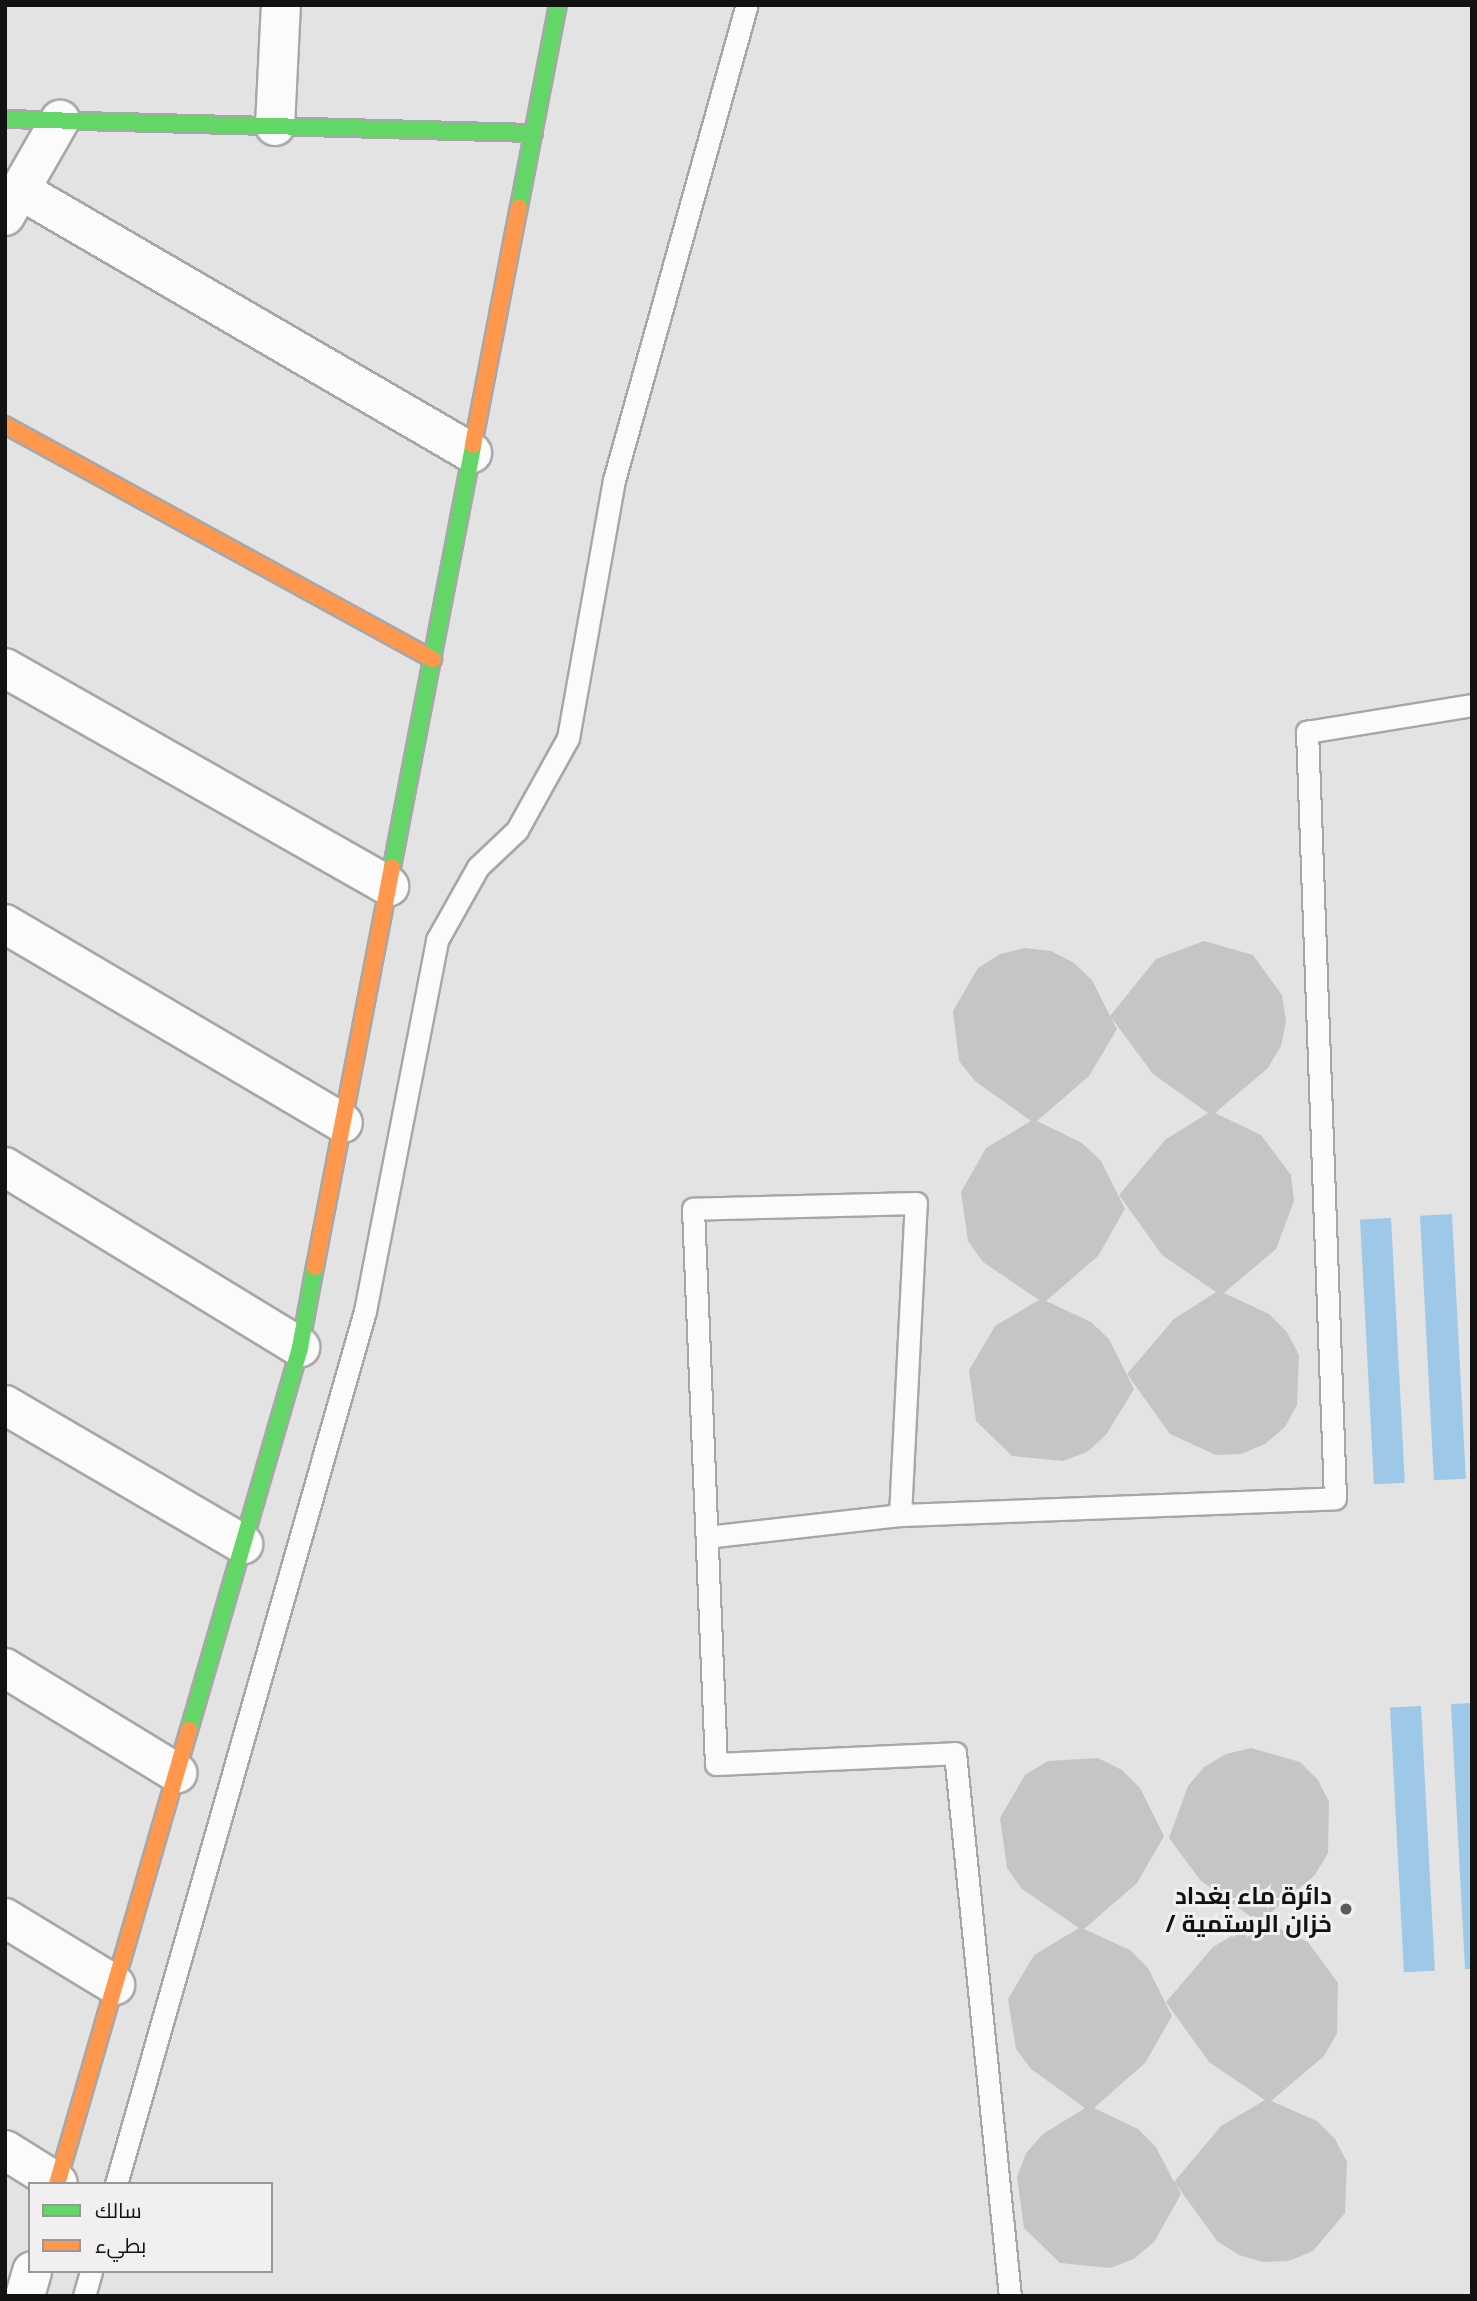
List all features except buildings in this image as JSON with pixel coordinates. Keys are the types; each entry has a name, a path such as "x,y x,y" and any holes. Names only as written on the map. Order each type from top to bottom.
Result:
{"street":[{"path":"275,126 281,5"},
{"path":"57,2182 300,1347 558,5"},
{"path":"5,119 534,133"},
{"path":"60,120 13,203 472,453"},
{"path":"5,425 433,659"},
{"path":"5,668 389,886"},
{"path":"5,924 344,1123"},
{"path":"5,1167 300,1347"},
{"path":"5,1405 243,1544"},
{"path":"5,1668 177,1773"},
{"path":"5,1919 115,1985"},
{"path":"5,2150 55,2182"},
{"path":"25,2296 31,2273"}],"lane":[{"path":"117,2182 365,1311 437,940 478,867 517,830 568,738 614,480 747,5"},
{"path":"707,1537 900,1515 1335,1498 1307,732 1472,705"},
{"path":"900,1515 916,1203 693,1209 716,1764 955,1753 1010,2296"},
{"path":"84,2296 90,2273"}],"water":[{"path":"1452,1214 1466,1479 1434,1480 1420,1216"},
{"path":"1391,1218 1405,1483 1374,1484 1360,1220"},
{"path":"1472,1703 1472,1969 1465,1969 1451,1704"},
{"path":"1421,1706 1435,1971 1404,1972 1390,1708"}],"traffic: fast":[{"path":"519,207 558,5"},
{"path":"5,119 534,133"},
{"path":"392,867 473,445"},
{"path":"189,1730 300,1347 315,1267"}],"traffic: slow":[{"path":"473,445 519,207"},
{"path":"5,425 433,659"},
{"path":"315,1267 392,867"},
{"path":"58,2182 189,1730"}],"place":[{"name":"دائرة ماء بغداد / خزان الرستمية","path":"1346,1909"}]}
